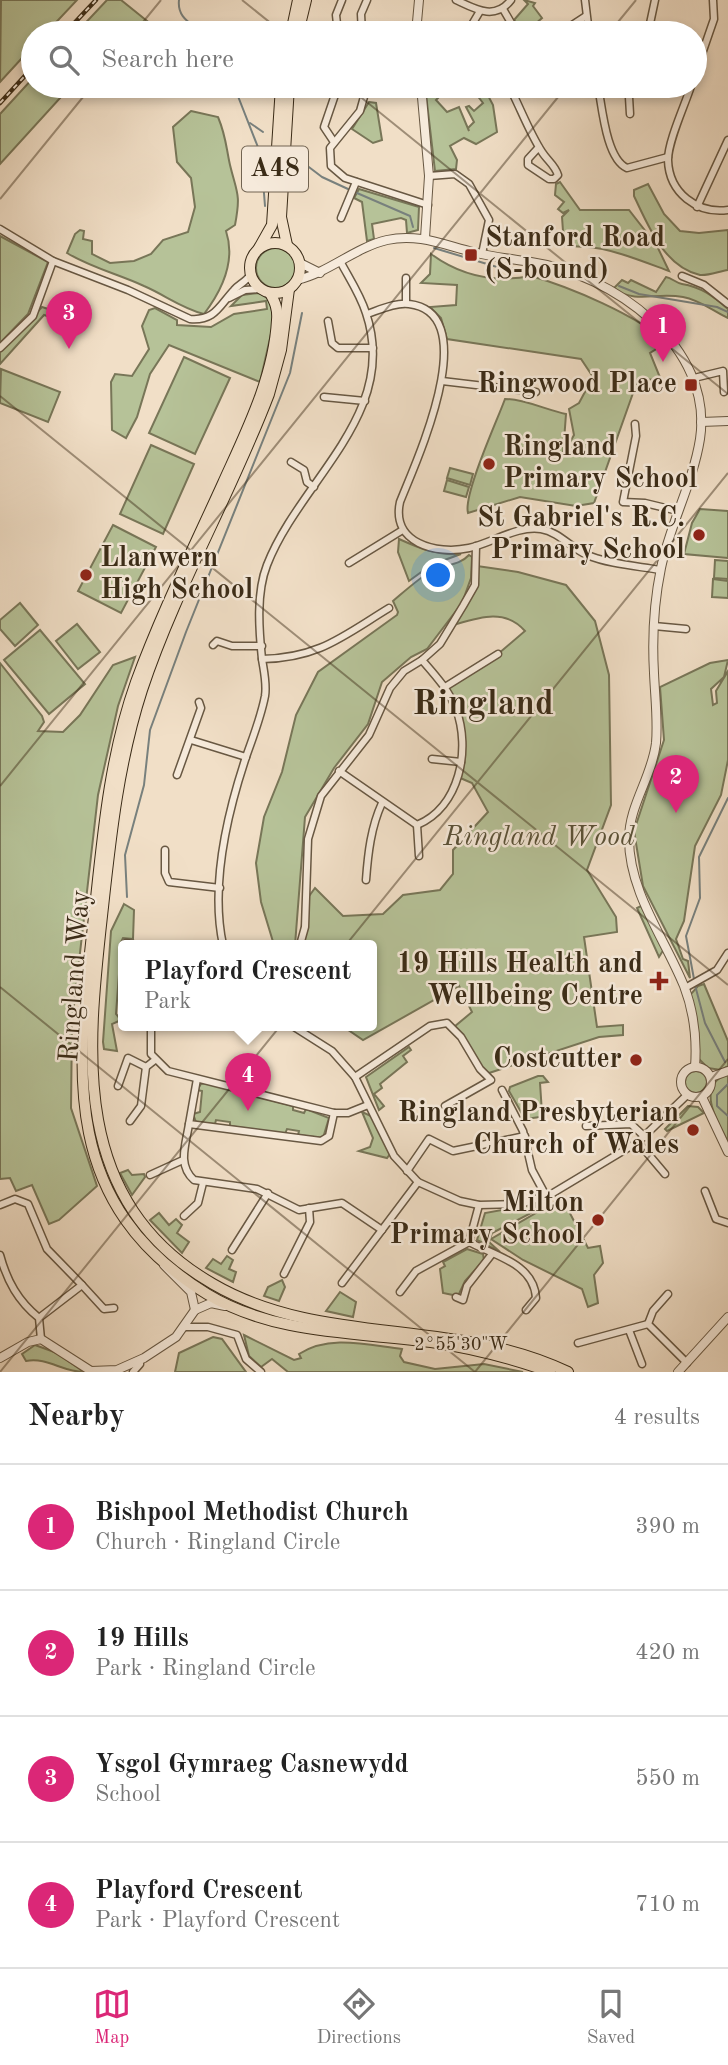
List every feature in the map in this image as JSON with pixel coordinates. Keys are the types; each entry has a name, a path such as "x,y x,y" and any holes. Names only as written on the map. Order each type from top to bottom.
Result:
{"main road":[{"path":"293,21 298,0"},
{"path":"301,21 306,0"},
{"name":"A48","path":"250,275 251,260 267,239 272,225 280,98"},
{"name":"A48","path":"288,98 281,216 287,245 300,263"},
{"path":"259,248 272,242 287,245"},
{"path":"265,291 289,289 297,280 300,263"},
{"name":"Ringland Way","path":"250,275 277,308 278,320 262,391 136,683 109,785 83,1020 84,1108 88,1135 107,1189 125,1219 151,1250 190,1283 235,1308 323,1331 430,1342 489,1352 550,1372"},
{"name":"Ringland Way","path":"289,289 281,350 269,394 158,649 124,755 107,864 92,1016 92,1078 99,1133 118,1187 140,1222 172,1255 216,1286 257,1305 297,1317 488,1343 568,1372"}],"street":[{"path":"337,21 342,0"},
{"path":"361,21 361,14 367,0"},
{"path":"417,21 419,0"},
{"path":"456,0 480,11 503,9 511,0"},
{"path":"585,0 587,21"},
{"path":"651,21 655,0"},
{"path":"707,39 714,19 713,0"},
{"path":"503,9 510,21"},
{"path":"474,21 480,11"},
{"path":"578,21 586,16"},
{"path":"334,98 324,124 334,142"},
{"path":"364,98 360,111 334,142 328,154 331,166 342,177 428,205"},
{"path":"422,98 429,176 425,238"},
{"path":"515,98 539,147 556,169 558,175 554,179 549,179 528,165 528,159 539,147"},
{"path":"601,98 616,159 627,168 668,158"},
{"path":"629,98 630,114"},
{"path":"687,98 668,158 671,176 679,192 697,207 728,210"},
{"path":"697,207 728,140"},
{"path":"429,176 455,174 469,184 489,220 482,254"},
{"path":"341,218 356,182"},
{"path":"0,229 52,261 128,290 190,319 208,318 223,307 250,275"},
{"path":"297,280 320,273 355,251 390,239 425,238 482,254 555,265 576,272 648,318 666,334 694,378 701,422 697,453 660,570 654,626 656,747 631,819 629,839 632,866 644,901 685,988 692,1014 695,1067"},
{"path":"0,348 33,316 52,261"},
{"path":"222,940 219,916 220,888 231,811 265,695 260,602 267,566 348,435 365,401 371,379 373,348 367,314 340,261"},
{"path":"300,263 320,273"},
{"path":"682,276 704,285 728,304"},
{"path":"406,278 406,303"},
{"path":"229,298 245,290 265,291"},
{"path":"367,314 406,303 425,311 439,326 443,346 442,381 428,430 400,502 397,516 401,531 413,540 451,549 476,546 532,528 548,530 590,556 660,570"},
{"path":"328,321 332,343 338,348 373,348"},
{"path":"694,378 723,371 724,393"},
{"path":"442,381 536,392"},
{"path":"324,397 365,401"},
{"path":"701,422 728,421"},
{"path":"635,424 636,436 623,502 645,503 678,512"},
{"path":"290,462 304,470 307,482 314,487"},
{"path":"349,563 401,531"},
{"path":"301,940 305,927 307,854 312,820 321,796 369,735 390,688 404,671 440,644 475,585 476,546"},
{"path":"262,659 289,659 327,648 390,608"},
{"path":"654,626 686,629"},
{"path":"213,645 217,641 232,646 261,646"},
{"path":"445,688 498,654"},
{"path":"417,825 428,820 452,792 461,762 463,730 456,706 422,660"},
{"path":"177,775 201,708 199,702"},
{"path":"191,740 246,757"},
{"path":"432,759 461,762"},
{"path":"339,771 417,825"},
{"path":"366,880 368,849 375,818 383,803"},
{"path":"417,825 419,856"},
{"path":"165,850 165,873 169,882 220,888"},
{"path":"685,988 716,970 728,953"},
{"path":"355,1077 430,1026 447,1023 461,1037 480,1069 491,1078 491,1082 445,1106"},
{"path":"151,1031 150,1044 155,1060 168,1070 334,1113 348,1113 368,1105"},
{"path":"300,1031 332,1051 355,1077 381,1133 407,1171 418,1182 460,1201 479,1205 508,1206 546,1196 645,1137 687,1095"},
{"path":"118,1086 128,1058 146,1067"},
{"path":"130,1121 141,1106 146,1067 155,1060"},
{"path":"687,1095 681,1081 685,1072 695,1067 702,1068 711,1077 710,1089 702,1097"},
{"path":"711,1077 728,1071"},
{"path":"197,1079 183,1160 188,1175 203,1183 268,1193 289,1208 342,1203 382,1230"},
{"path":"502,1090 525,1136 532,1170 546,1196"},
{"path":"687,1095 702,1097"},
{"path":"702,1097 728,1152"},
{"path":"189,1124 321,1141 329,1136 334,1113"},
{"path":"586,1126 631,1124 645,1137"},
{"path":"407,1171 429,1139 453,1151 525,1136"},
{"path":"638,1142 665,1174"},
{"path":"150,1175 183,1160"},
{"path":"342,1283 418,1182"},
{"path":"184,1216 198,1203 203,1183"},
{"path":"705,1191 716,1219 728,1223"},
{"path":"232,1250 268,1193"},
{"path":"0,1205 15,1199 28,1204 47,1249 104,1309 114,1308"},
{"path":"400,1292 416,1271 469,1242 479,1205"},
{"path":"284,1274 310,1222 309,1208"},
{"path":"469,1242 526,1270 536,1286 536,1298 526,1310"},
{"path":"151,1250 191,1292 195,1310"},
{"path":"456,1297 463,1300 467,1286 492,1254"},
{"path":"0,1255 7,1277 20,1301 39,1318 41,1339"},
{"path":"39,1318 82,1285"},
{"path":"648,1324 653,1311 668,1294"},
{"path":"0,1358 28,1342 41,1339 91,1371 125,1368 153,1353 184,1327 195,1310 211,1303 235,1308"},
{"path":"648,1324 683,1369 728,1317"},
{"path":"578,1343 648,1324"},
{"path":"184,1327 208,1327 237,1335 246,1359 261,1372"},
{"path":"629,1330 642,1364"},
{"path":"133,1372 140,1364"}],"green space":[{"path":"1,0 77,0 57,21 21,21 21,59 0,82"},
{"path":"107,0 121,0 147,21 87,21"},
{"path":"524,0 535,3 533,6 542,18 539,21 515,21 514,20 528,4"},
{"path":"21,91 21,98 60,98 0,164 0,114"},
{"path":"426,98 438,98 436,100 447,112 459,107 469,131 468,128 474,122 466,107 469,106 474,111 483,103 479,98 489,98 493,105 497,132 476,144 464,138 450,146 457,160 456,169 435,171"},
{"path":"369,102 376,103 382,140 373,143 352,129"},
{"path":"191,111 218,117 238,200 235,225 226,231 229,253 226,274 217,295 204,314 67,253 75,234 80,230 84,231 83,239 92,241 92,254 110,263 134,261 151,254 163,240 188,232 195,207 191,178 177,162 173,127"},
{"path":"560,182 580,210 629,210 657,246 669,271 607,250 564,245 562,217 569,210 563,213 558,209 564,202 555,195 556,184"},
{"path":"648,184 664,214 680,231 699,233 728,230 728,270 700,275 676,263 667,254 652,232 634,196 634,190"},
{"path":"359,189 419,207 418,230 407,233 406,220 401,218 372,224 374,239 367,241 362,202 354,198"},
{"path":"0,236 48,262 28,314 0,343"},
{"path":"276,248 290,254 296,268 290,282 276,288 262,282 256,268 262,254"},
{"path":"431,254 454,268 479,276 504,279 531,276 564,287 621,313 666,343 650,353 661,380 638,379 594,503 576,506 520,497 468,513 475,475 505,399 566,414 563,454 574,435 569,409 579,403 593,377 581,359 447,339 441,318 430,307 456,305 457,285 421,283 430,274"},
{"path":"666,277 712,296 728,309 728,318 689,298 639,297 613,289 622,280 628,283 631,280 656,292"},
{"path":"259,293 270,300 274,321 260,382 169,345 150,374 137,417 126,438 112,430 111,382 115,374 132,376 149,349 142,326 149,310 155,308 177,320 177,325 211,327 234,314 267,309 266,301 231,306 242,295"},
{"path":"42,307 82,320 79,326 44,315 0,364 0,352"},
{"path":"184,357 230,378 195,454 149,433"},
{"path":"1,369 60,392 48,422 0,403"},
{"path":"151,445 194,464 163,534 120,514"},
{"path":"450,468 473,474 470,485 447,478"},
{"path":"447,480 469,487 466,497 444,491"},
{"path":"700,509 728,511 728,558 684,554 692,523"},
{"path":"113,525 156,547 121,613 78,591"},
{"path":"399,539 436,553 461,554 431,565 409,581 398,552"},
{"path":"469,555 472,557 471,578 462,603 427,649 411,657 382,682 368,724 334,768 305,817 295,940 272,940 261,902 256,863 264,817 282,772 296,715 318,672 397,615 393,601 433,570 461,561"},
{"path":"715,560 728,561 728,579 714,578"},
{"name":"Ringland Wood","path":"477,566 518,572 566,585 595,621 609,675 611,805 587,870 616,917 617,932 584,937 597,1027 623,1025 623,1035 599,1037 486,1074 454,1027 472,1012 459,986 363,1040 350,1031 377,1031 377,940 300,940 304,903 315,888 343,916 383,914 403,895 440,890 453,874 453,850 488,812 472,783 458,777 463,730 445,687 498,654 525,631 508,619 490,616 450,626 475,586"},
{"path":"713,579 728,581 728,598 712,597"},
{"path":"20,603 38,625 15,646 0,629 0,620"},
{"path":"77,624 100,652 78,669 56,641"},
{"path":"40,630 85,684 49,714 4,660"},
{"path":"135,657 118,706 98,795 72,1023 71,1108 97,1186 59,1220 49,1224 32,1185 16,1191 10,1178 0,1179 0,663 42,716 44,722 38,731 63,732 80,715 113,665"},
{"path":"728,660 724,677 711,689 713,705 717,703 716,691 728,671 728,760 721,795 695,846 684,921 676,939 683,959 688,961 690,978 643,886 634,831 664,740 660,687 710,663"},
{"path":"124,904 134,910 133,939 118,940 118,1021 112,1024 117,1051 104,1049 103,1042 111,931"},
{"path":"641,906 664,949 659,957 637,908"},
{"path":"704,984 728,1041 728,1066 721,1070 708,1068 698,1058 690,995 698,986"},
{"path":"409,1047 411,1050 403,1056 407,1062 380,1084 382,1088 374,1094 384,1106 379,1110 366,1077"},
{"path":"696,1071 705,1074 708,1083 705,1092 696,1095 687,1092 684,1083 687,1074"},
{"path":"728,1074 728,1142 714,1115 711,1095 718,1079"},
{"path":"543,1076 548,1082 540,1083 542,1113 540,1117 525,1119 509,1091 510,1087"},
{"path":"206,1083 293,1106 293,1110 304,1113 306,1109 329,1118 323,1138 298,1135 299,1131 287,1129 285,1134 230,1126 230,1122 216,1120 215,1124 196,1122 193,1114 200,1112 202,1091 197,1090 201,1084"},
{"path":"688,1106 698,1107 704,1113 667,1131 665,1129"},
{"path":"362,1112 371,1116 390,1154 387,1158 359,1151 370,1147 373,1138"},
{"path":"128,1170 132,1175 144,1174 145,1177 132,1195 120,1173"},
{"path":"562,1198 588,1248 600,1246 603,1263 594,1275 598,1303 588,1307 582,1289 523,1260 491,1239"},
{"path":"535,1204 537,1210 492,1233 489,1242 500,1252 477,1240 485,1213"},
{"path":"159,1213 169,1225 176,1219 182,1225 177,1233 189,1242 182,1253 150,1220"},
{"path":"467,1249 483,1254 484,1260 465,1281 458,1296 443,1293 440,1269 445,1266 443,1262"},
{"path":"227,1256 233,1260 229,1269 236,1272 233,1282 206,1268 213,1259 221,1264"},
{"path":"282,1280 285,1287 279,1301 264,1296 268,1287"},
{"path":"340,1292 356,1302 353,1317 326,1311"},
{"path":"244,1335 294,1360 301,1358 299,1354 323,1344 349,1343 402,1349 400,1356 404,1362 435,1369 484,1364 523,1372 288,1372 272,1359 261,1367 249,1356"},
{"path":"213,1337 222,1339 246,1372 175,1372 179,1353"},
{"path":"35,1345 57,1353 84,1372 41,1361 26,1361 22,1354"}],"waterway":[{"path":"179,0 180,11 187,21"},
{"path":"239,98 261,155 265,206"},
{"path":"250,123 263,132"},
{"path":"297,158 322,177 348,189"},
{"path":"357,193 410,216 413,227"},
{"path":"434,248 497,267 543,271"},
{"path":"619,286 639,294 717,307 728,312"},
{"path":"127,897 125,855 144,785 150,730 186,632 290,373 302,313"},
{"path":"694,979 686,936 700,898 699,857 728,798"},
{"path":"695,985 705,1023 725,1062"},
{"path":"728,1084 717,1095 717,1106 728,1116"}],"railway":[{"path":"76,21 96,0"},
{"path":"0,103 21,80"}],"place":[{"name":"Stanford Road (S-bound)","path":"471,255"},
{"name":"Ysgol Gymraeg Casnewydd","path":"69,349"},
{"name":"Bishpool Methodist Church","path":"663,362"},
{"name":"Ringwood Place","path":"691,385"},
{"name":"Ringland Primary School","path":"489,464"},
{"name":"St Gabriel's R.C. Primary School","path":"699,535"},
{"name":"Llanwern High School","path":"86,575"},
{"name":"19 Hills","path":"676,813"},
{"name":"19 Hills Health and Wellbeing Centre","path":"659,981"},
{"name":"Costcutter","path":"636,1060"},
{"name":"Playford Crescent","path":"248,1111"},
{"name":"Ringland Presbyterian Church of Wales","path":"693,1130"},
{"name":"Milton Primary School","path":"598,1220"}],"district":[{"name":"Ringland","path":"483,704"}]}
